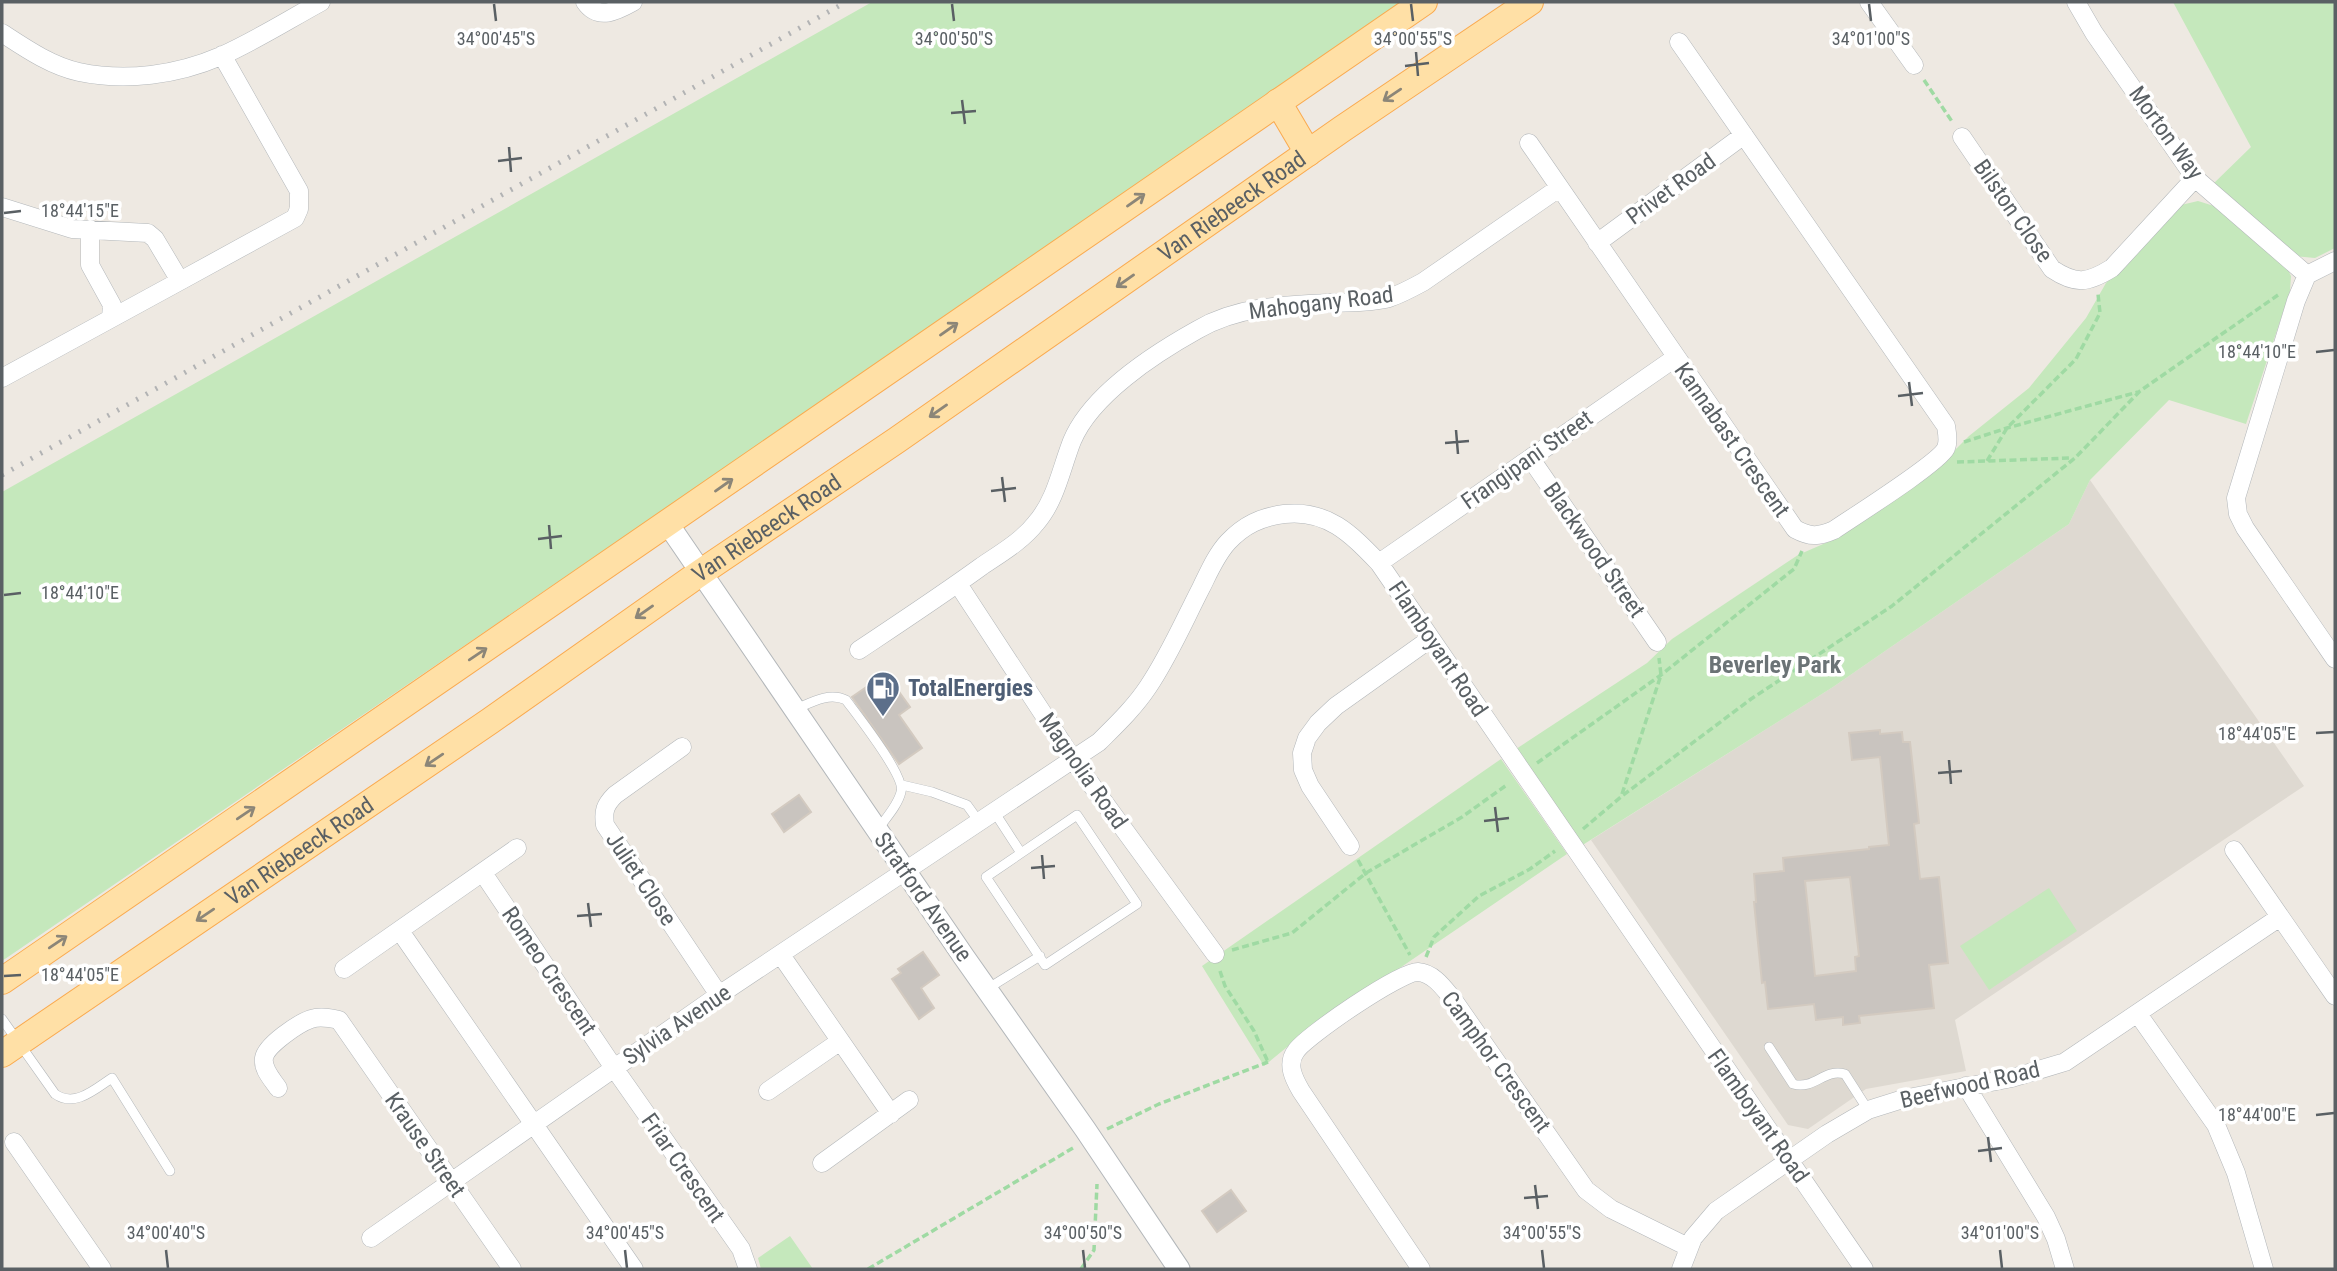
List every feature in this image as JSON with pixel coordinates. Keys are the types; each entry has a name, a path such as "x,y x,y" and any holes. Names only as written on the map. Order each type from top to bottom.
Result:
{"main road":[{"path":"2,981 1424,2"},
{"name":"Van Riebeeck Road","path":"10,1048 490,721 700,573 1530,2"},
{"path":"1278,102 1308,153"}],"street":[{"path":"2,33 33,53 77,71 129,77 179,71 222,55 321,2"},
{"path":"585,2 598,12 609,14 633,2"},
{"path":"1869,2 1914,65"},
{"name":"Morton Way","path":"2076,2 2094,33 2195,178 2307,275"},
{"path":"1679,43 1938,411 1946,426 1946,449"},
{"path":"2,378 295,218 299,209 299,191 222,55"},
{"name":"Privet Road","path":"1597,243 1744,135"},
{"name":"Bilston Close","path":"1962,136 2052,269 2066,278 2080,281 2097,278"},
{"name":"Kannabast Crescent","path":"1529,143 1795,529 1807,536 1820,536 1834,530 1931,463 1946,449"},
{"path":"2097,278 2112,268 2195,178"},
{"name":"Mahogany Road","path":"859,650 958,584 1013,544 1036,523 1046,511 1073,440 1086,416 1097,402 1120,382 1175,344 1198,329 1225,317 1254,309 1371,301 1404,292 1423,282 1559,188"},
{"path":"2,207 52,225 148,233 155,239 180,281"},
{"path":"90,229 90,265 112,304 111,318"},
{"path":"2335,261 2307,275 2292,314 2236,498 2238,514 2245,528 2335,659"},
{"name":"Frangipani Street","path":"1379,563 1675,358"},
{"name":"Blackwood Street","path":"1531,459 1657,642"},
{"name":"Flamboyant Road","path":"906,872 1073,761 1099,742 1125,716 1148,687 1212,566 1227,543 1246,527 1264,517 1287,514 1309,515 1328,520 1351,533 1379,563 1864,1269"},
{"name":"Stratford Avenue","path":"668,524 1179,1269"},
{"name":"Magnolia Road","path":"958,584 1073,761 1215,954"},
{"path":"1350,846 1310,786 1303,770 1302,754 1307,738 1336,706 1430,639"},
{"name":"Juliet Close","path":"682,747 615,795 603,813 605,825 719,995"},
{"path":"344,969 517,848"},
{"path":"2234,850 2335,996"},
{"name":"Sylvia Avenue","path":"371,1238 719,995 906,872"},
{"name":"Romeo Crescent","path":"483,873 614,1068"},
{"name":"Beefwood Road","path":"1681,1269 1688,1247 1716,1210 1827,1134 1868,1110 1903,1098 2012,1078 2065,1062 2280,917"},
{"path":"400,931 634,1269"},
{"path":"781,955 891,1114"},
{"name":"Camphor Crescent","path":"1296,1051 1344,1012 1399,977 1420,972 1436,979 1591,1195 1611,1209 1688,1247"},
{"path":"2138,1014 2216,1125 2236,1173 2264,1269"},
{"name":"Krause Street","path":"278,1088 265,1068 267,1050 311,1019 329,1017 339,1020 512,1269"},
{"path":"768,1091 839,1042"},
{"path":"1296,1051 1291,1064 1292,1075 1301,1091 1421,1269"},
{"name":"Friar Crescent","path":"614,1068 741,1249 748,1269"},
{"path":"1966,1086 2046,1217 2065,1269"},
{"path":"822,1163 909,1100"},
{"path":"14,1142 102,1269"}],"lane":[{"path":"794,710 825,697 846,700 894,768 902,785 901,793 877,831"},
{"path":"902,785 932,792 967,805 987,818 1021,852"},
{"path":"1077,815 1137,904 1045,965 986,877 1021,852 1077,815"},
{"path":"987,989 1040,956"},
{"path":"2,1019 10,1048 61,1098 78,1098 111,1079 170,1171"},
{"path":"1769,1047 1793,1084 1811,1085 1830,1073 1840,1072 1845,1074 1868,1110"}],"path":[{"path":"1914,65 1962,136"},
{"path":"1420,972 1434,937 1479,896 1530,869 1751,699 1892,606 2075,458 2140,391 2307,275"},
{"path":"1987,461 2007,428 2076,359 2100,313 2097,278"},
{"path":"1946,449 2007,428 2140,391"},
{"path":"1931,463 2075,458"},
{"path":"1622,796 1661,675 1657,642"},
{"path":"1350,846 1420,972"},
{"path":"1215,954 1225,986 1254,1031 1268,1062"},
{"path":"1103,1132 1159,1104 1296,1051"},
{"path":"868,1269 1078,1145"},
{"path":"1081,1269 1094,1250 1097,1175"}],"shaded area":[{"path":"2090,480 2304,786 1955,1020 1966,1071 1866,1089 1808,1129 1788,1125 1591,840 1833,687 2069,524"}],"green space":[{"path":"872,2 1408,2 2,961 2,492"},
{"path":"2173,2 2335,2 2335,248 2315,258 2294,256 2212,185 2251,147"},
{"path":"2198,201 2214,206 2288,270 2291,276 2290,291 2246,424 2169,400 2090,480 2069,524 1833,687 1581,846 1516,749 1647,663 1672,639 1798,555 1837,538 1938,467 1969,436 2029,388 2086,318 2106,283 2181,205"},
{"path":"1501,759 1567,854 1303,1034 1264,1066 1202,966"},
{"path":"2049,888 2077,931 1989,990 1960,946"},
{"path":"790,1236 813,1269 761,1269 758,1258"}],"building":[{"path":"875,681 881,689 892,682 910,707 899,715 922,748 899,764 852,697"},
{"path":"1880,730 1880,734 1902,732 1903,742 1910,742 1919,823 1914,824 1920,879 1939,877 1948,963 1929,965 1934,1008 1859,1016 1860,1023 1843,1025 1843,1017 1816,1020 1814,1004 1768,1009 1765,982 1762,983 1754,874 1784,871 1783,858 1889,845 1880,757 1852,760 1849,733","holes":["1850,877 1859,956 1855,957 1856,971 1815,976 1805,881"]},
{"path":"799,795 811,812 784,832 772,814"},
{"path":"923,952 939,975 921,988 934,1008 919,1019 892,979 901,973 898,969"},
{"path":"1231,1190 1246,1211 1217,1232 1202,1211"}],"railway":[{"path":"2,475 846,2"}],"place":[{"name":"TotalEnergies","path":"883,718"}],"district":[{"name":"Beverley Park","path":"1775,665"}]}
